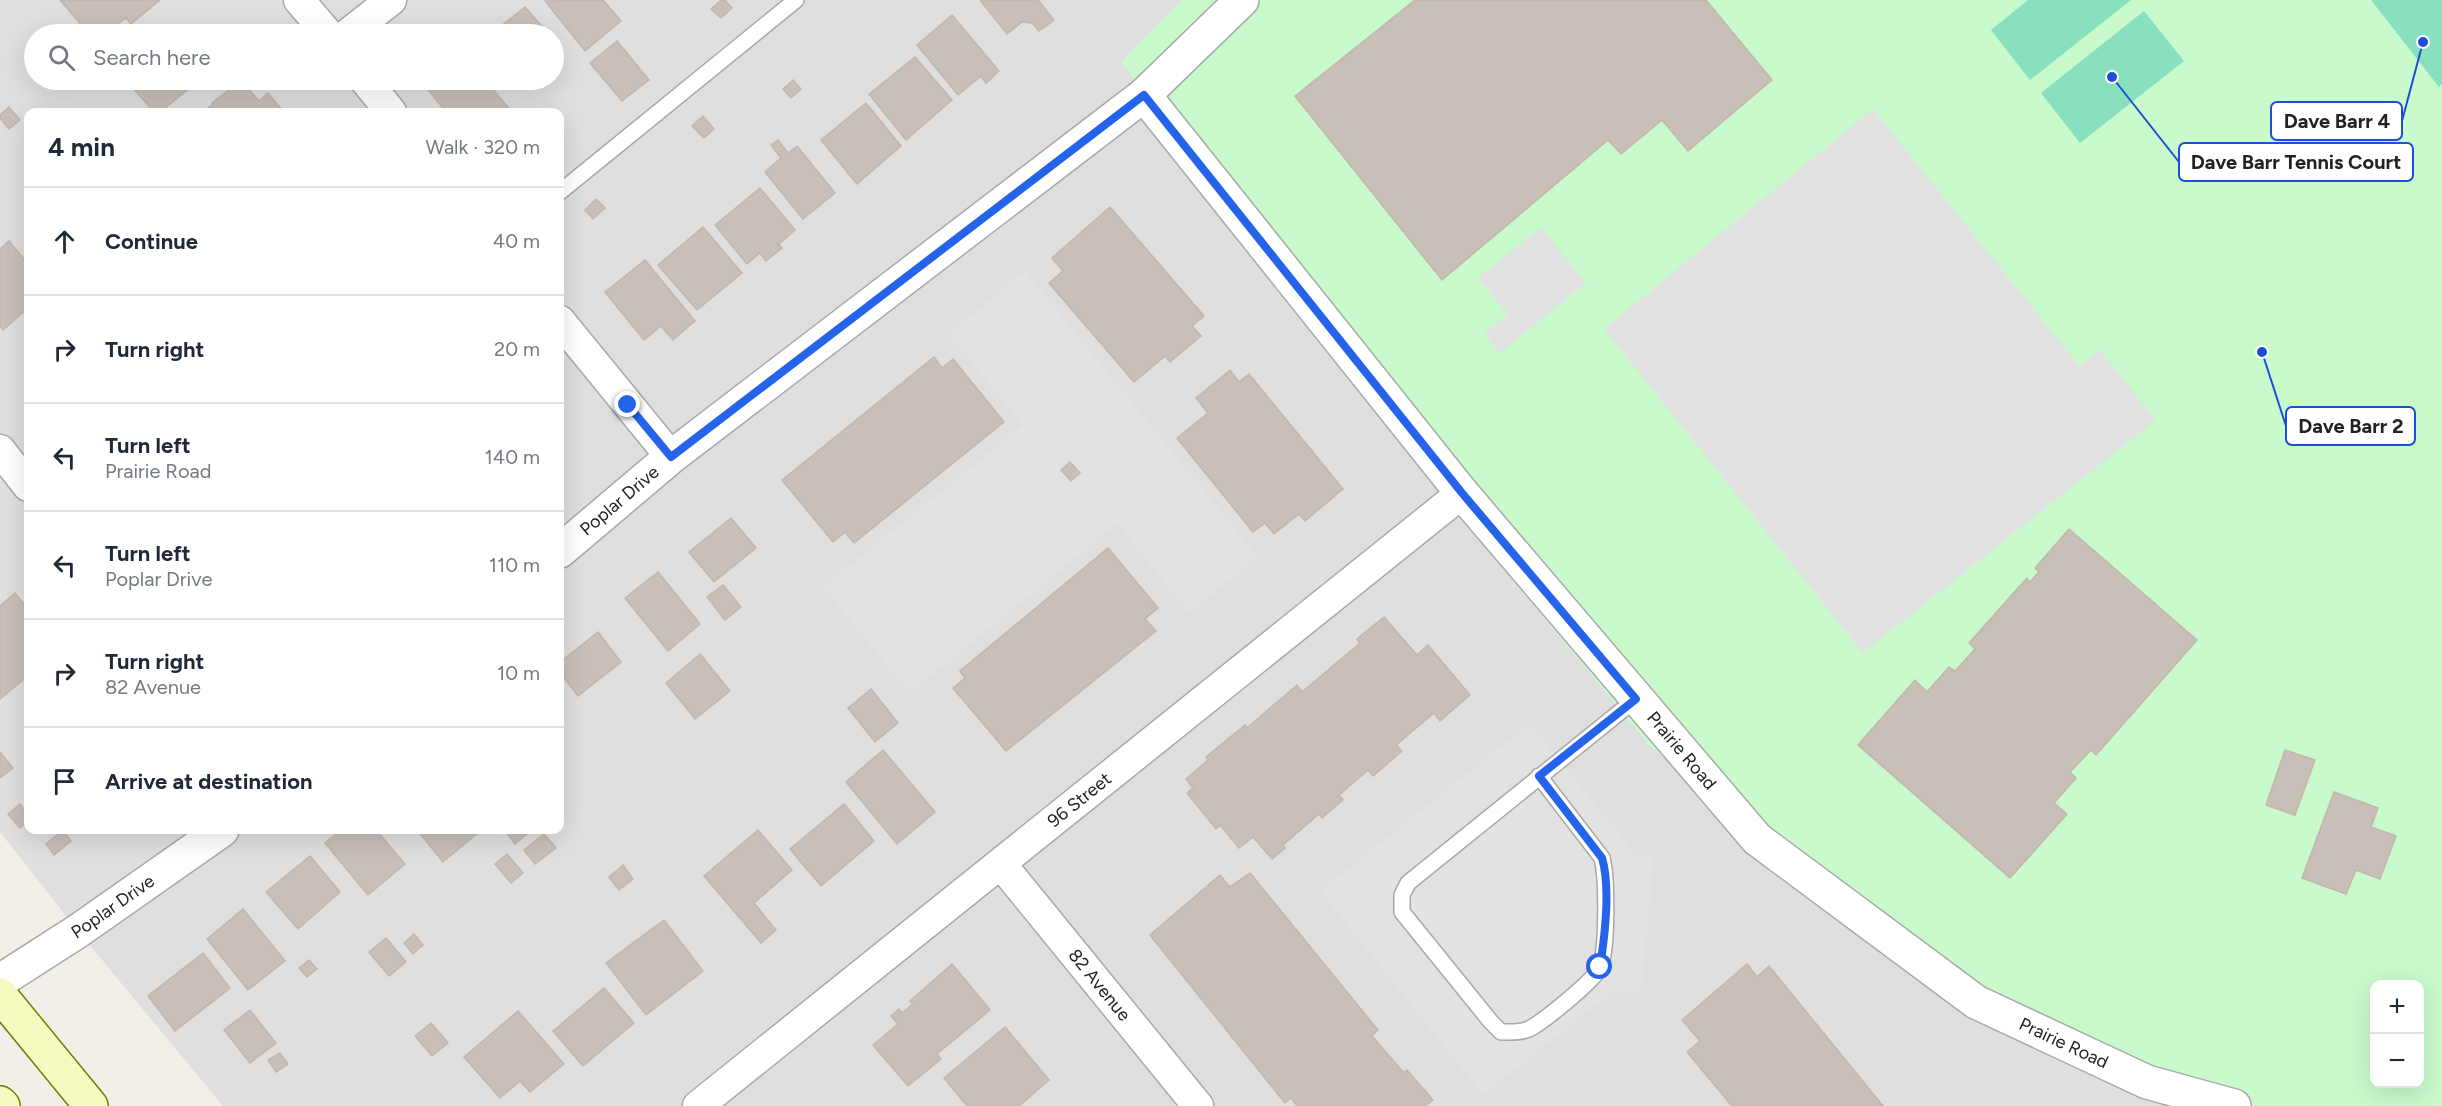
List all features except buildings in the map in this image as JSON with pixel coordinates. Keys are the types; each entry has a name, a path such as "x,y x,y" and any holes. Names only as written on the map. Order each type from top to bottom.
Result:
{"main road":[{"path":"0,995 91,1106"}],"street":[{"path":"299,0 319,24"},
{"path":"361,24 391,0"},
{"name":"Poplar Drive","path":"564,548 671,457 1144,95 1242,0"},
{"path":"372,90 388,108"},
{"name":"Prairie Road","path":"1144,95 1462,493 1757,839 1976,1002 2146,1082 2234,1106"},
{"path":"564,326 671,457"},
{"path":"0,450 24,481"},
{"name":"96 Street","path":"698,1106 1462,493"},
{"name":"Poplar Drive","path":"0,981 78,931 216,834"},
{"name":"82 Avenue","path":"1001,864 1198,1106"}],"lane":[{"path":"564,189 796,0"},
{"path":"1539,776 1602,858 1605,871 1604,942 1600,967 1592,980 1530,1029 1517,1033 1501,1032 1402,912 1402,895 1408,883 1539,776 1636,699"}],"shaded area":[{"path":"0,0 1242,0 2234,1106 223,1106 78,931 0,832"},
{"path":"1873,109 2079,366 2100,350 2156,420 1863,653 1604,329"},
{"path":"1541,227 1586,283 1500,353 1484,334 1508,314 1478,278"},
{"path":"1025,271 1258,557 1190,613 1117,524 910,693 823,587 1023,425 948,334"},
{"path":"1530,723 1636,855 1654,858 1641,993 1615,990 1483,1095 1320,891"}],"green space":[{"path":"1182,0 2442,0 2442,1106 2232,1106 1934,965 1649,745 1437,489 1121,62"},
{"path":"2028,0 2131,0 2030,80 1991,30"},
{"path":"2371,0 2442,0 2442,84 2439,87"},
{"path":"2144,11 2184,61 2080,143 2041,93"}],"place":[{"name":"Dave Barr 4","path":"2423,42"},
{"name":"Dave Barr Tennis Court","path":"2112,77"},
{"name":"Dave Barr 2","path":"2262,352"}],"route":[{"path":"628,405 671,457 1144,95 1462,493 1636,699 1539,776 1602,858 1605,871 1604,942 1600,967"}]}
